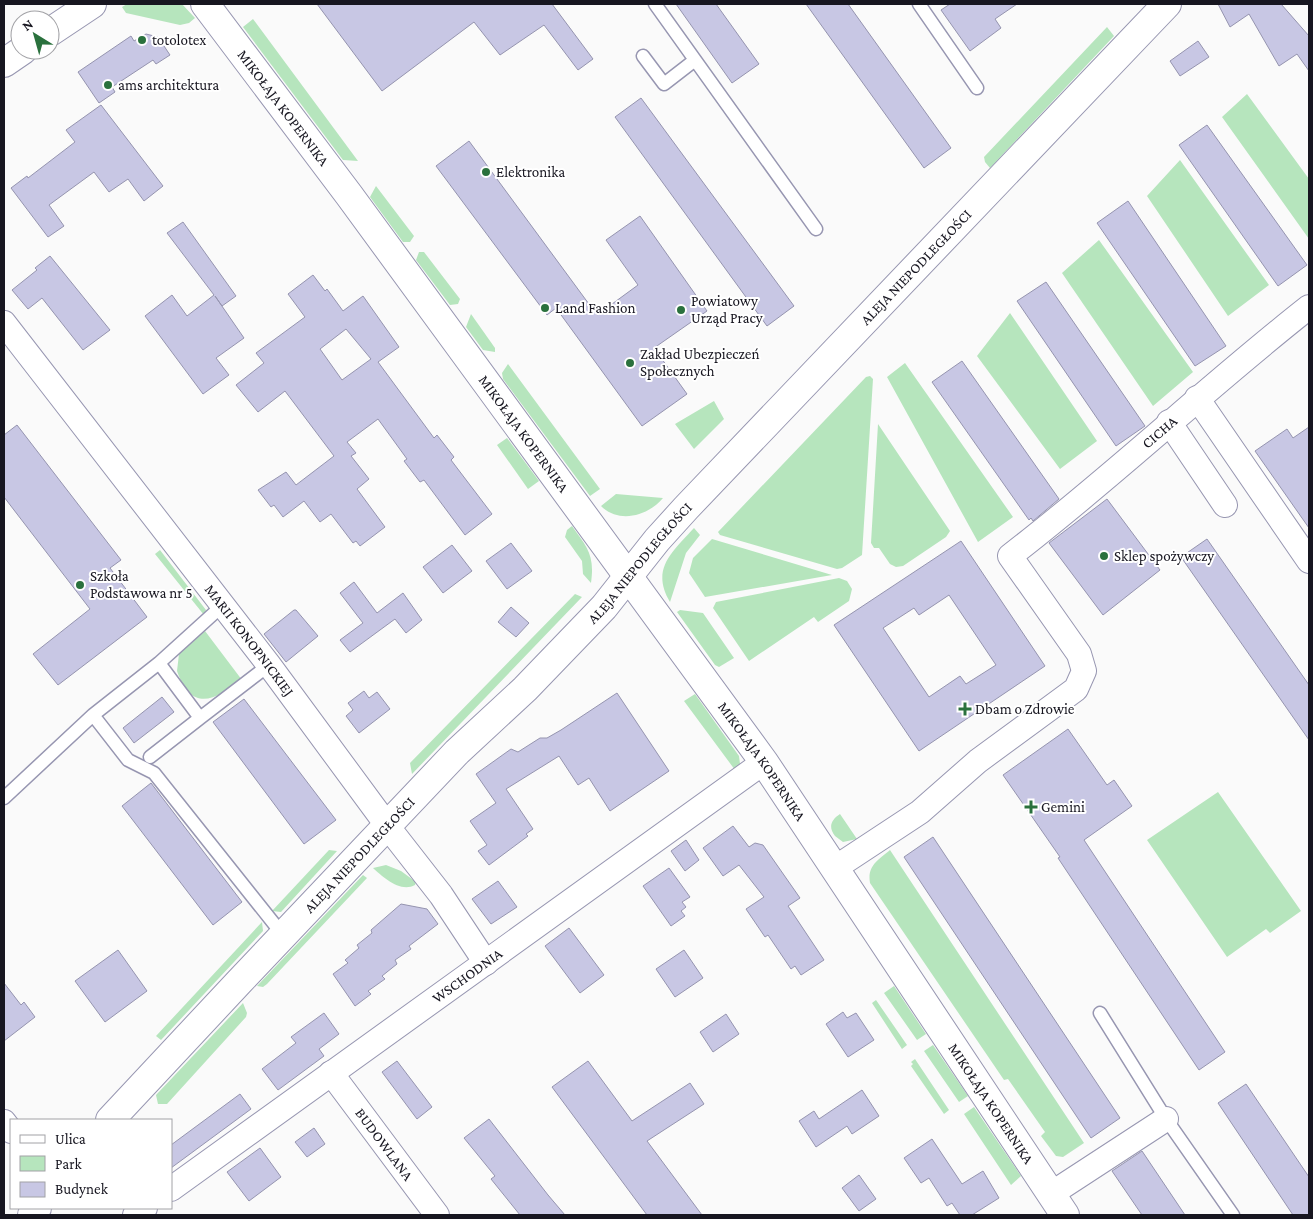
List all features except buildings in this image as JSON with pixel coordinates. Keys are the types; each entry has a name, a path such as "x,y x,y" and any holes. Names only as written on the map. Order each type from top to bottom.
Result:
{"main road":[{"path":"60,25 92,4"},
{"name":"MIKOŁAJA KOPERNIKA","path":"205,4 348,194 764,762 1058,1205"},
{"name":"ALEJA NIEPODLEGŁOŚCI","path":"111,1119 458,752 525,689 604,607 686,508 1167,4"}],"street":[{"name":"CICHA","path":"835,868 920,812 978,761 1076,689 1084,671 1079,654 1010,556 1052,524 1244,358 1309,307"},
{"name":"MARII KONOPNICKIEJ","path":"4,323 269,664 441,895 486,963"},
{"path":"1197,398 1309,560"},
{"path":"1169,422 1225,505"},
{"name":"WSCHODNIA","path":"172,1188 764,762"},
{"name":"BUDOWLANA","path":"330,1073 437,1215"},
{"path":"1058,1205 1166,1119"}],"lane":[{"path":"655,4 816,229"},
{"path":"919,4 977,88"},
{"path":"643,56 664,84 695,60"},
{"path":"4,798 93,715 159,663 223,606"},
{"path":"159,663 200,718"},
{"path":"150,757 269,664"},
{"path":"93,715 128,760 154,773 283,935"},
{"path":"1100,1013 1166,1119 1233,1215"}],"green space":[{"path":"127,4 182,4 195,18 189,23 180,25 126,13 122,7"},
{"path":"253,19 358,161 343,160 243,27"},
{"path":"1107,27 1114,36 990,168 985,162 984,157"},
{"path":"1247,94 1309,179 1309,239 1222,117"},
{"path":"1180,160 1269,285 1228,316 1147,196"},
{"path":"376,186 414,236 410,242 403,242 370,197"},
{"path":"1099,240 1193,372 1153,406 1062,273"},
{"path":"419,252 424,252 460,299 458,304 450,305 416,260"},
{"path":"1010,313 1097,441 1060,469 977,356"},
{"path":"471,314 495,348 495,352 483,350 466,327"},
{"path":"905,363 1013,517 978,542 887,377"},
{"path":"508,364 600,489 590,496 503,379 502,373"},
{"path":"870,376 873,379 862,555 842,568 837,569 720,535 718,532 866,377"},
{"path":"714,401 724,419 694,449 675,424"},
{"path":"878,424 950,531 946,537 903,566 896,567 890,564 879,548 874,548 871,543"},
{"path":"507,438 539,481 528,489 497,445"},
{"path":"616,494 663,498 642,513 625,516 608,512 601,506"},
{"path":"572,526 591,558 591,583 583,574 582,561 565,537 567,530"},
{"path":"694,528 700,535 686,553 670,602 664,590 663,570 672,553"},
{"path":"712,539 832,575 705,597 689,573 693,558"},
{"path":"160,550 206,610 204,615 155,554"},
{"path":"839,578 847,581 852,589 849,601 818,622 814,617 749,661 713,608 716,602"},
{"path":"575,594 582,597 412,774 410,763"},
{"path":"680,610 703,613 734,658 719,667 715,665 677,612"},
{"path":"205,631 242,680 223,693 205,699 197,698 190,693 183,685 177,671 179,654"},
{"path":"695,694 739,756 740,764 735,770 684,701"},
{"path":"1218,792 1301,911 1270,933 1266,929 1227,957 1147,840"},
{"path":"840,814 857,839 843,842 835,836 831,824"},
{"path":"329,850 337,851 281,912 272,911"},
{"path":"890,850 1084,1143 1063,1157 1056,1156 1041,1136 1045,1132 1008,1079 1004,1080 870,883 870,872 874,864"},
{"path":"386,865 401,871 416,882 415,885 409,887 398,886 373,868"},
{"path":"363,875 367,878 267,984 263,987 257,986"},
{"path":"262,922 263,931 161,1040 156,1036"},
{"path":"894,986 926,1034 917,1040 884,993"},
{"path":"876,1000 907,1045 902,1049 872,1003"},
{"path":"243,1003 247,1013 246,1017 167,1104 158,1104 156,1095"},
{"path":"933,1045 968,1096 959,1102 924,1051"},
{"path":"915,1059 949,1110 944,1114 911,1066 913,1064 911,1062"},
{"path":"974,1107 1021,1176 1011,1185 964,1114"}],"place":[{"name":"totolotex","path":"142,40"},
{"name":"ams architektura","path":"108,85"},
{"name":"Elektronika","path":"486,172"},
{"name":"Land Fashion","path":"545,308"},
{"name":"Powiatowy Urząd Pracy","path":"681,310"},
{"name":"Zakład Ubezpieczeń Społecznych","path":"630,363"},
{"name":"Sklep spożywczy","path":"1104,556"},
{"name":"Szkoła Podstawowa nr 5","path":"80,585"},
{"name":"Dbam o Zdrowie","path":"965,709"},
{"name":"Gemini","path":"1031,807"}]}
